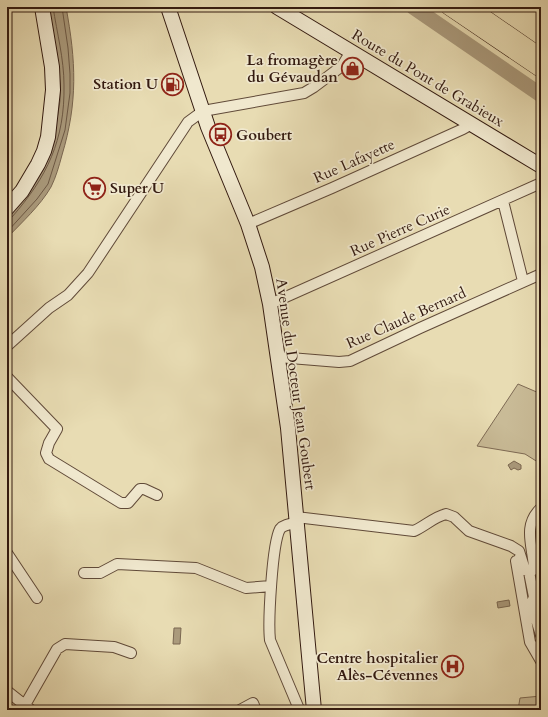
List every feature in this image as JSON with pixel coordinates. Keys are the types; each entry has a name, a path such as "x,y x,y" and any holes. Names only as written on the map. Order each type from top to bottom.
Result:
{"main road":[{"path":"448,7 541,70"},
{"path":"470,7 541,56"}],"street":[{"path":"7,208 22,191 38,164 44,151 48,136 53,90 52,67 42,7"},
{"name":"Avenue du Docteur Jean Goubert","path":"168,7 203,111 248,224 262,267 270,304 288,428 314,710"},
{"name":"Route du Pont de Grabieux","path":"277,7 541,166"},
{"path":"7,346 49,308 68,295 88,273 188,122 203,111 304,93 342,66 351,51"},
{"name":"Rue Lafayette","path":"248,224 463,130 472,124"},
{"name":"Rue Pierre Curie","path":"270,304 541,183"},
{"path":"503,201 523,281"},
{"name":"Rue Claude Bernard","path":"278,357 339,362 350,361 541,274"},
{"path":"7,377 57,429 46,453 49,459 121,503 128,503 140,489 144,489 157,495"},
{"path":"529,572 534,568 529,532 535,514 541,508"},
{"path":"301,710 299,709 270,640 269,632 271,586 280,529 297,520 414,531 438,516 446,514 454,517 469,531 511,546 519,551 525,570 529,572 534,597 531,604 541,634"},
{"path":"511,546 519,573 530,642 541,661"},
{"path":"7,553 37,598"},
{"path":"84,573 100,573 117,564 196,568 246,588 271,586"},
{"path":"7,691 28,708 57,649 65,644 114,647 131,653"},
{"path":"240,710 253,703 256,710"}],"shaded area":[{"path":"518,384 539,393 541,392 541,464 525,454 477,446"},
{"path":"541,696 541,710 518,710 520,698"}],"water":[{"path":"48,7 66,7 72,45 74,81 71,117 60,163 51,187 36,207 7,238 7,217 22,199 52,146 56,125 60,101 60,84 57,54"},
{"path":"514,461 521,465 521,469 518,470 514,468 511,470 508,465"},
{"path":"509,600 510,606 498,608 497,602"},
{"path":"174,628 181,628 180,644 173,644"}],"waterway":[{"path":"413,7 541,95"}],"place":[{"name":"La fromagère du Gévaudan","path":"353,69"},
{"name":"Station U","path":"173,84"},
{"name":"Goubert","path":"220,135"},
{"name":"Super U","path":"94,188"},
{"name":"Centre hospitalier Alès-Cévennes","path":"453,667"}]}
